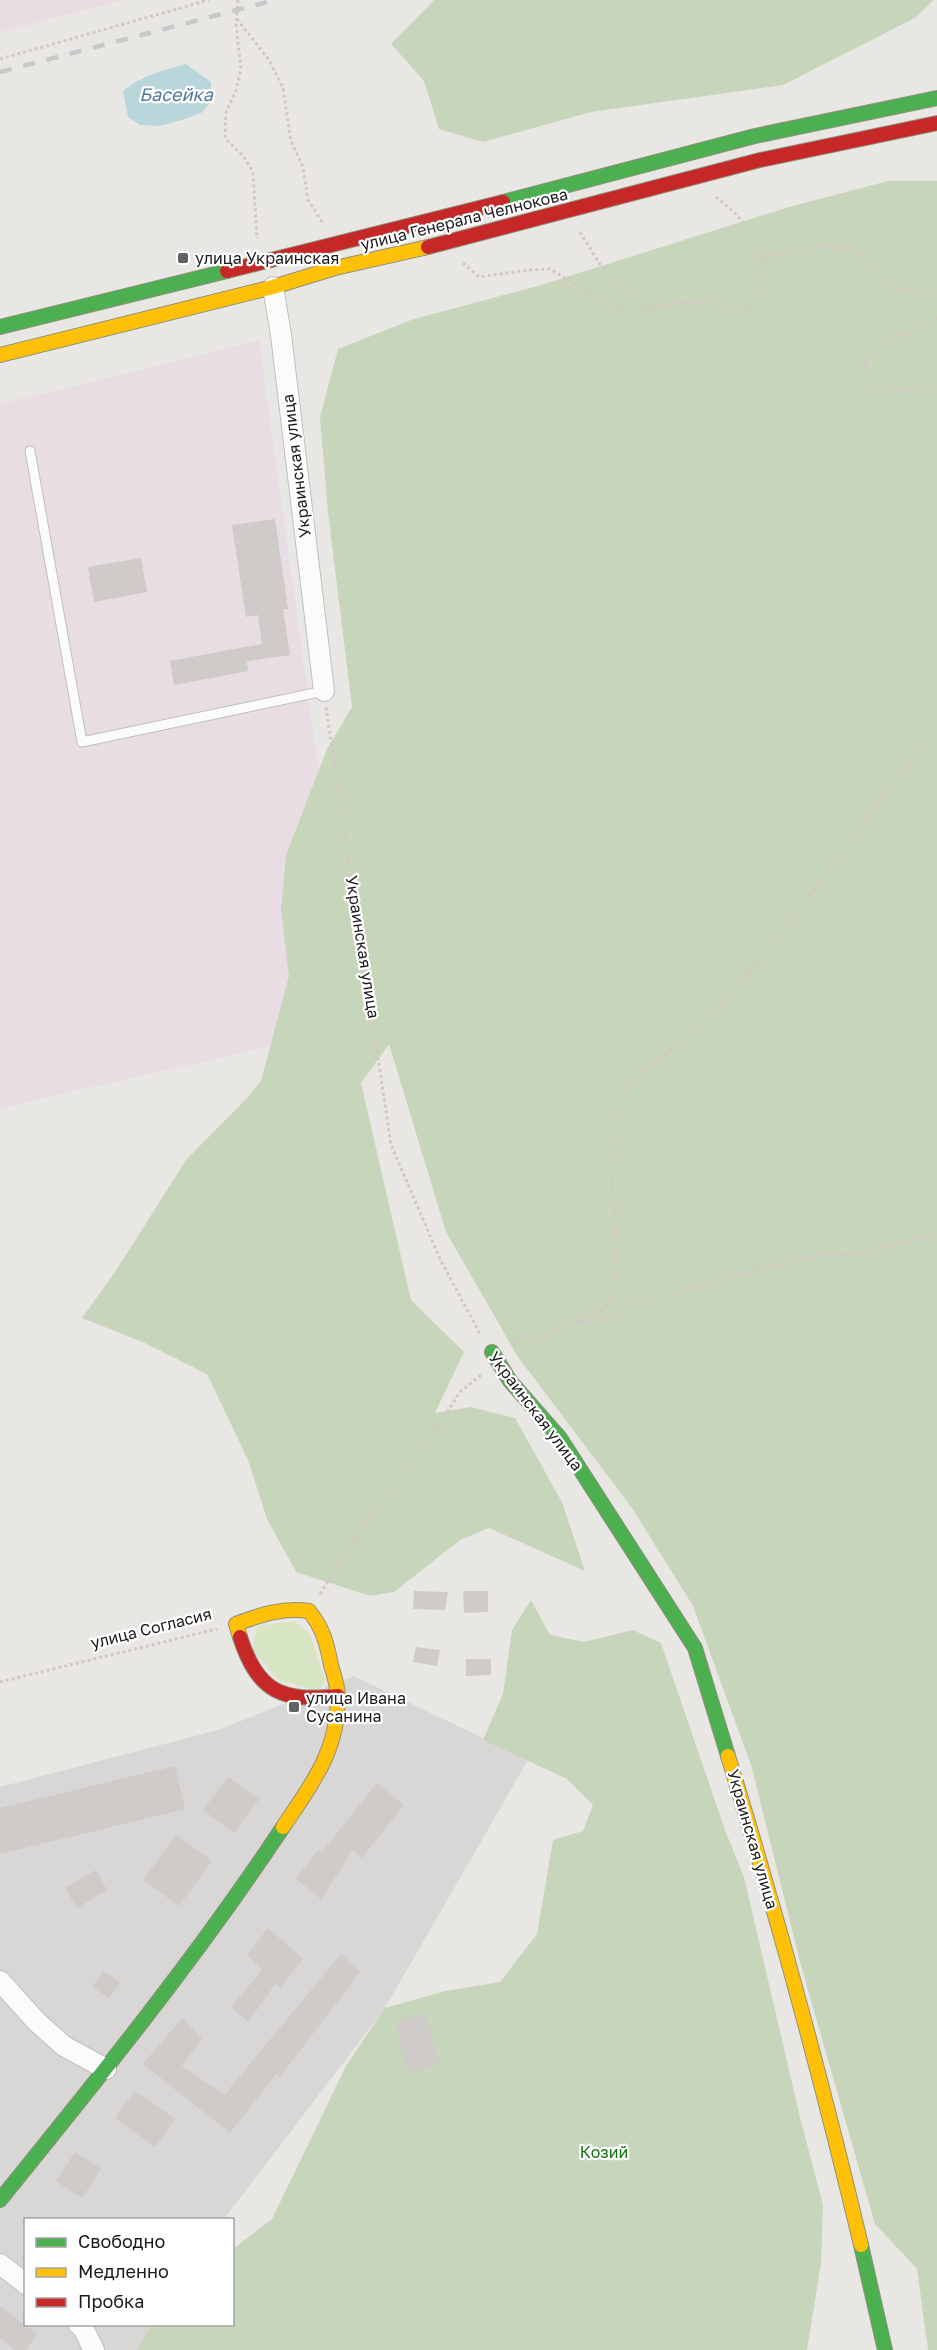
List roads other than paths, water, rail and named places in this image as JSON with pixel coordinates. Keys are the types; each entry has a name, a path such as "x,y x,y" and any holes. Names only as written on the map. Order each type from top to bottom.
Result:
{"street":[{"name":"улица Генерала Челнокова","path":"0,327 455,214 739,139 884,107 937,98"},
{"name":"улица Генерала Челнокова","path":"0,355 273,287 335,268 466,238 760,160 937,123"},
{"name":"Украинская улица","path":"273,287 324,692"},
{"name":"Украинская улица","path":"495,1357 510,1381 560,1438 695,1648 757,1849 824,2094 885,2350"},
{"name":"улица Согласия","path":"295,1609 309,1611 320,1624 326,1640 338,1696 300,1698 281,1692 264,1682 253,1671 244,1653 236,1624 266,1613 295,1609"},
{"path":"0,2200 105,2069 243,1887 323,1767 333,1737 338,1696"},
{"path":"0,1981 37,2022 64,2046 105,2069"},
{"path":"0,2264 24,2282"},
{"path":"79,2326 94,2350"}],"lane":[{"path":"30,452 82,742 324,692"}],"water":[{"name":"Басейка","path":"186,64 211,82 211,102 201,113 159,126 140,125 128,117 123,91 145,77"}],"railway":[{"path":"0,72 275,0"}],"place":[{"name":"улица Украинская","path":"183,258"},
{"name":"улица Ивана Сусанина","path":"294,1707"}],"park label":[{"name":"Козий","path":"604,2152"}]}
